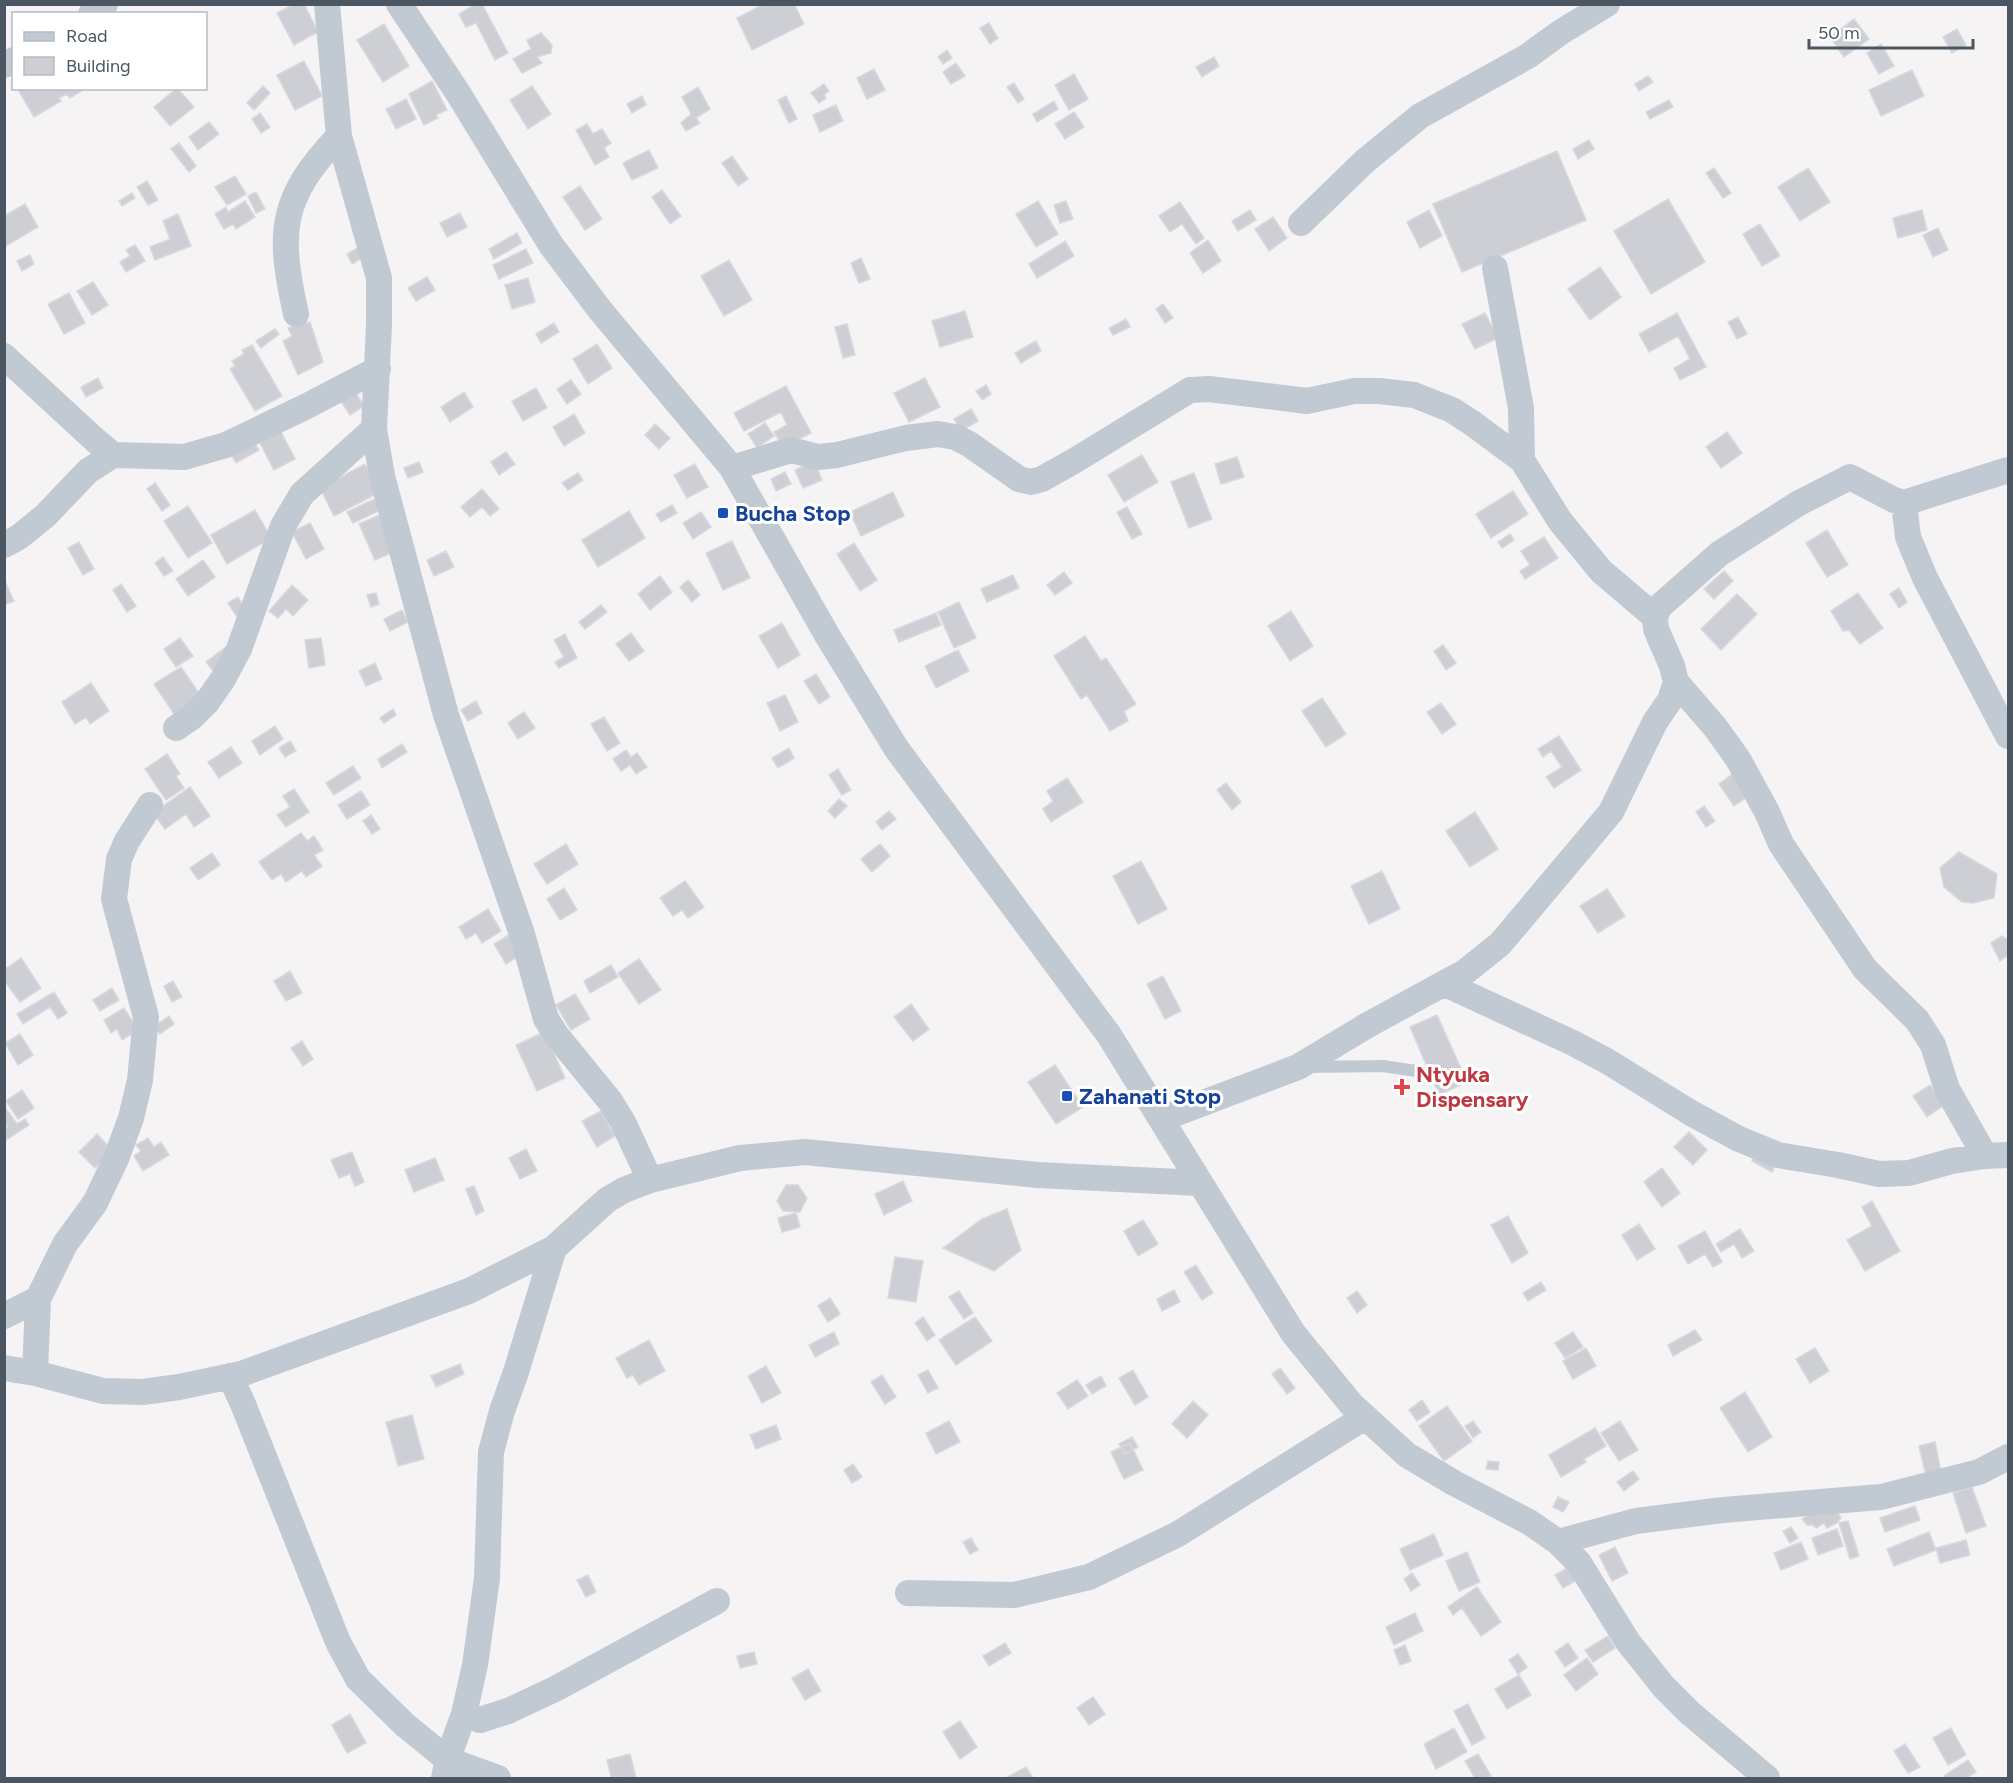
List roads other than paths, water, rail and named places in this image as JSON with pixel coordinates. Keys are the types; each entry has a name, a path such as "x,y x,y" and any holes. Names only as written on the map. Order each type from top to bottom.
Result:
{"street":[{"path":"327,4 339,136 379,278 378,369 374,429 382,476 446,715 522,934 544,1013 556,1036 610,1101 623,1122 650,1180"},
{"path":"399,4 458,93 551,245 600,310 732,468 827,635 896,748 1108,1035 1293,1333 1324,1372 1365,1417 1407,1455 1454,1483 1529,1522 1558,1542 1584,1570 1628,1642 1663,1686 1767,1779"},
{"path":"1301,223 1365,161 1420,116 1528,56 1561,32 1607,4"},
{"path":"296,314 286,269 285,238 289,210 303,181 318,158 339,136"},
{"path":"1496,268 1521,408 1522,460"},
{"path":"4,356 113,455"},
{"path":"4,545 19,537 45,516 88,471 113,455 184,457 226,445 378,369"},
{"path":"732,468 791,450 818,457 837,455 906,438 938,434 955,437 969,444 1019,479 1030,482 1042,479 1084,456 1190,390 1209,389 1307,401 1354,391 1414,395 1452,410 1522,460 1560,521 1601,571 1655,617"},
{"path":"176,728 192,717 207,702 223,679 239,649 283,526 302,494 374,429"},
{"path":"1445,984 1573,1043 1720,1129 1778,1155 1838,1164 1879,1174 1909,1173 1952,1161 1997,1155 1947,1089 1933,1045 1917,1020 1865,969 1781,844 1767,812 1738,759 1715,727 1676,682 1672,666 1656,629 1655,617 1659,607 1670,596 1719,554 1799,503 1850,477 1904,503 2008,470"},
{"path":"1904,503 1908,537 1925,578 2008,736"},
{"path":"1161,1119 1298,1067 1366,1026 1465,972 1500,944 1611,812 1655,722 1670,700 1676,682"},
{"path":"35,1373 38,1299 64,1244 94,1203 116,1160 131,1118 140,1080 146,1017 114,899 119,859 150,805"},
{"path":"4,1368 35,1373 103,1390 143,1392 230,1376 323,1346 469,1291 554,1248 607,1200 624,1190 650,1180 740,1158 805,1152 1038,1174 1199,1183"},
{"path":"446,1769 464,1714 475,1665 487,1578 491,1452 554,1248"},
{"path":"4,1316 38,1299"},
{"path":"230,1376 338,1642 358,1679 446,1769 498,1779"},
{"path":"908,1593 1014,1595 1089,1577 1178,1534 1365,1417"},
{"path":"1558,1542 1636,1521 1723,1510 1881,1497 1979,1472 2008,1457"},
{"path":"464,1714 480,1720 508,1711 555,1689 717,1601"}],"lane":[{"path":"1298,1067 1383,1066 1423,1072"}],"place":[{"name":"Bucha Stop","path":"723,513"},
{"name":"Ntyuka Dispensary","path":"1402,1087"},
{"name":"Zahanati Stop","path":"1067,1096"}]}
